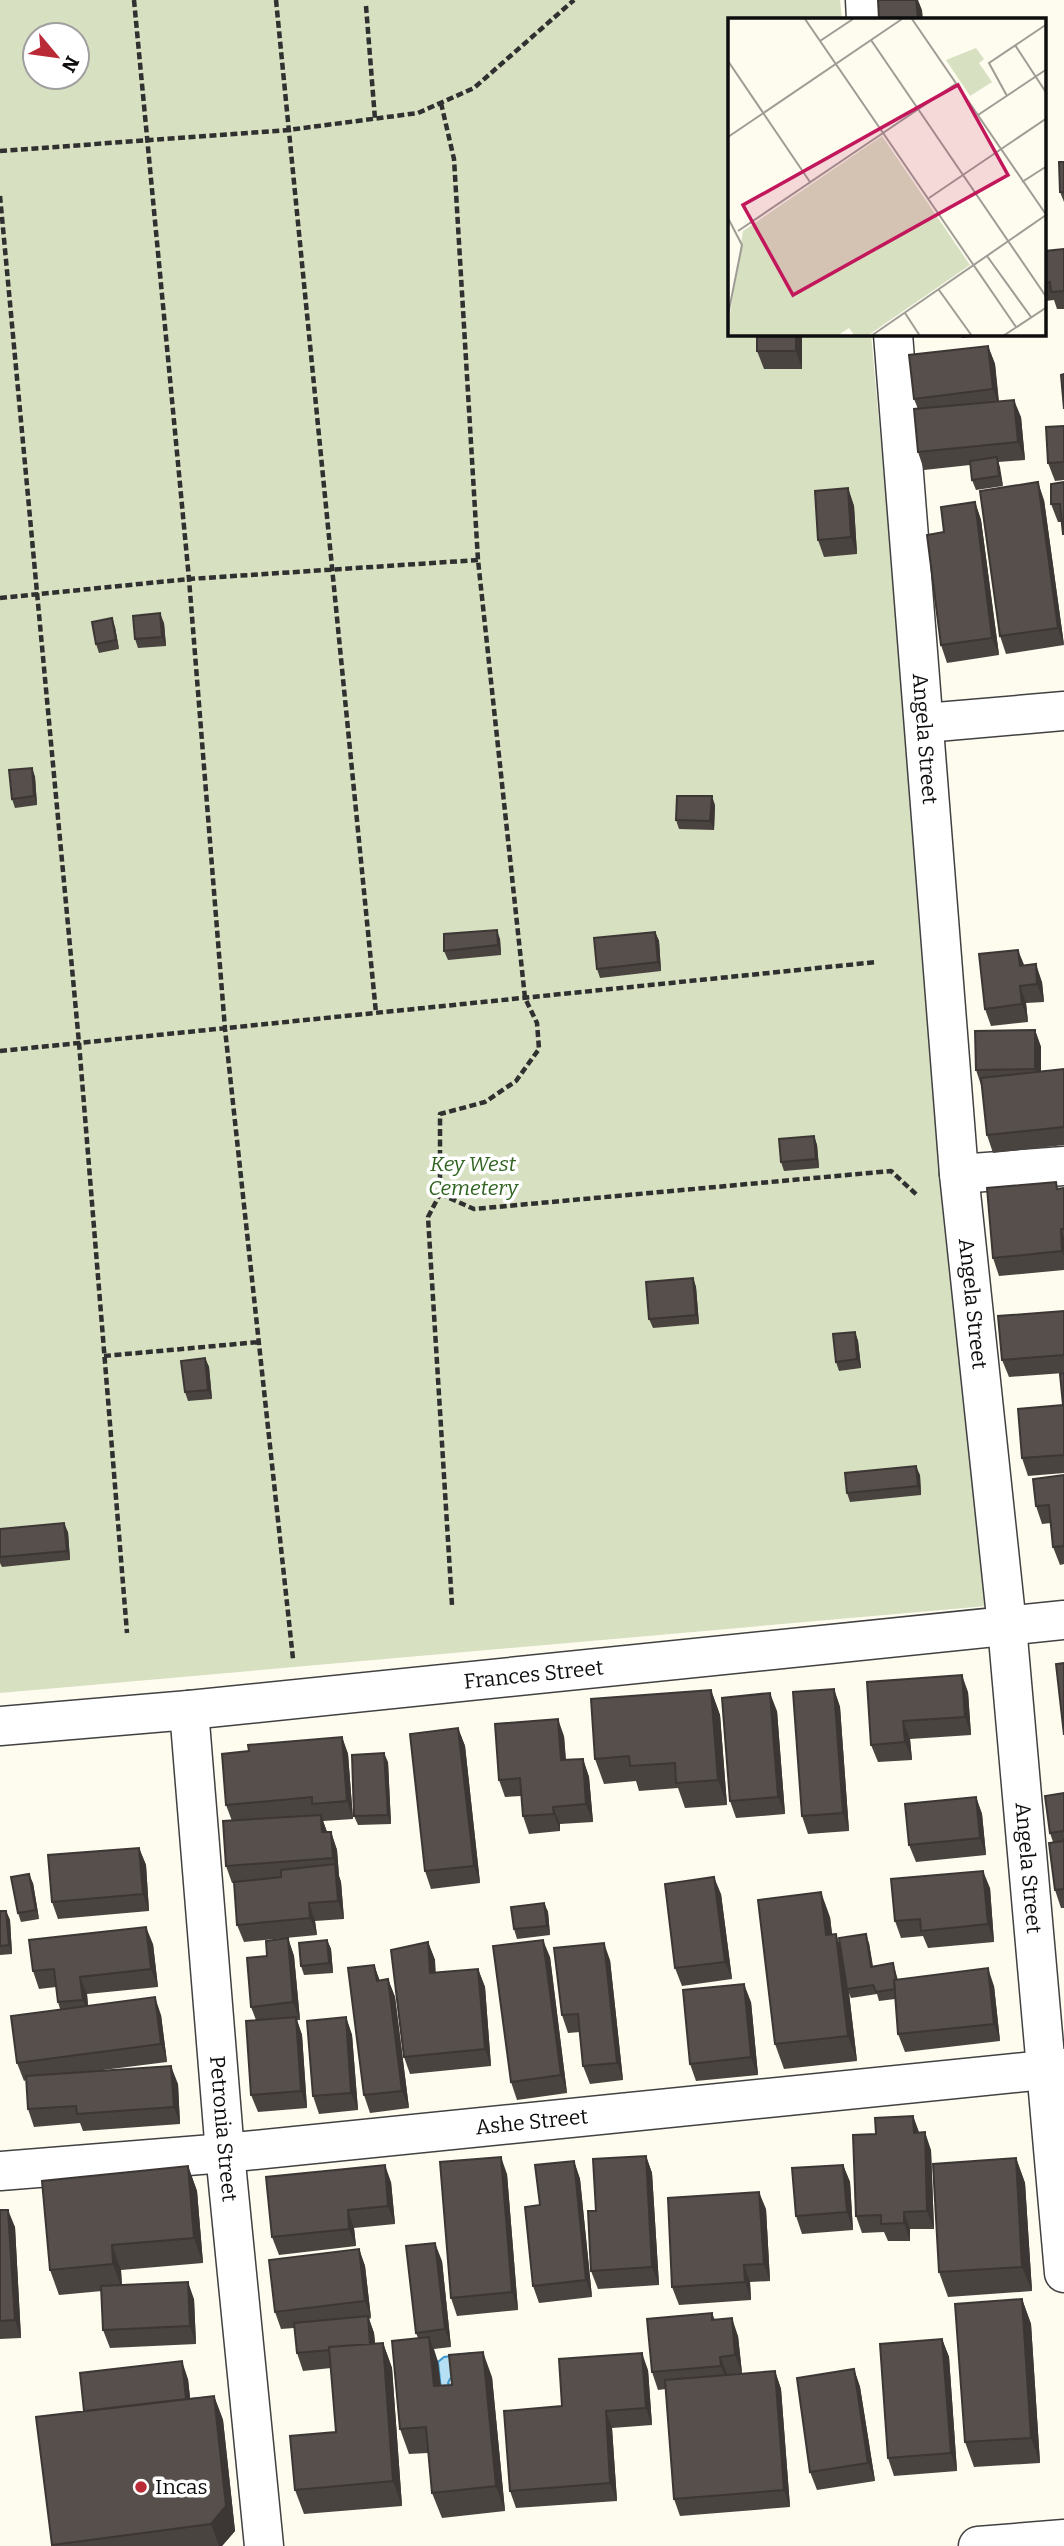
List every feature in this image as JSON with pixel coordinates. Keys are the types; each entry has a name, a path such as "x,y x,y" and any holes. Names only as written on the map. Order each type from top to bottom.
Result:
{"street":[{"path":"865,0 866,18"},
{"name":"Angela Street","path":"892,336 959,1174 1055,2069 1064,2273"},
{"path":"925,723 1064,711"},
{"path":"959,1174 1064,1166"},
{"name":"Frances Street","path":"0,1726 190,1710 1064,1620"},
{"name":"Petronia Street","path":"190,1710 225,2153 264,2546"},
{"name":"Ashe Street","path":"0,2171 225,2153 1055,2069"},
{"path":"978,2546 1064,2539"}],"path":[{"path":"134,0 189,579 225,1029 297,1699"},
{"path":"276,0 376,1013"},
{"path":"0,151 288,130 418,113 474,88 574,0"},
{"path":"366,6 375,119"},
{"path":"441,103 454,159 478,560 525,998 537,1023 539,1049 516,1081 485,1102 440,1114 440,1194 428,1217 452,1605"},
{"path":"0,196 35,594 79,1043 127,1633"},
{"path":"0,598 189,579 478,560"},
{"path":"0,1051 877,962"},
{"path":"440,1194 474,1209 891,1171 925,1202"},
{"path":"104,1356 259,1342"}],"green space":[{"name":"Key West Cemetery","path":"0,0 840,0 842,18 728,18 728,336 871,336 987,1606 0,1693"}],"water":[{"path":"472,2353 480,2358 450,2379 448,2383 453,2387 442,2398 438,2362 444,2357"}],"building":[{"path":"878,0 916,0 918,18 879,18"},
{"path":"1059,162 1064,162 1064,192 1060,192"},
{"path":"1064,249 1064,291 1051,292 1050,282 1046,283 1046,251"},
{"path":"757,336 796,336 796,351 757,351"},
{"path":"988,346 993,389 914,399 909,355"},
{"path":"1064,374 1064,409 1061,375"},
{"path":"1014,400 1018,442 918,452 914,409"},
{"path":"1064,426 1064,462 1048,463 1046,427"},
{"path":"997,457 999,476 972,480 970,461"},
{"path":"1038,482 1058,628 1000,636 980,491"},
{"path":"1064,482 1063,534 1060,504 1051,504 1051,484"},
{"path":"848,488 851,537 818,540 815,491"},
{"path":"975,502 992,638 941,645 927,535 944,532 941,507"},
{"path":"160,613 162,637 135,639 133,616"},
{"path":"112,618 116,640 96,644 92,622"},
{"path":"32,768 34,796 12,799 9,770"},
{"path":"677,796 712,796 710,821 676,820"},
{"path":"497,930 498,945 444,951 444,934"},
{"path":"655,932 658,962 597,969 594,938"},
{"path":"1018,950 1020,966 1036,964 1037,984 1020,986 1022,1004 985,1009 979,954"},
{"path":"1035,1030 1035,1069 976,1070 975,1031"},
{"path":"1064,1069 1064,1127 987,1135 981,1078"},
{"path":"814,1136 816,1159 781,1162 779,1139"},
{"path":"1056,1182 1057,1189 1064,1188 1062,1251 993,1258 987,1188"},
{"path":"693,1278 696,1315 649,1319 646,1282"},
{"path":"1064,1311 1064,1355 1002,1360 998,1316"},
{"path":"855,1332 857,1359 836,1362 833,1334"},
{"path":"205,1358 208,1390 185,1392 181,1361"},
{"path":"1064,1373 1064,1455 1022,1458 1018,1409 1063,1405 1060,1374"},
{"path":"916,1466 918,1486 847,1493 845,1473"},
{"path":"1064,1475 1064,1546 1053,1547 1049,1505 1036,1506 1033,1479"},
{"path":"64,1523 67,1551 0,1557 0,1529"},
{"path":"1064,1663 1064,1735 1056,1664"},
{"path":"962,1675 965,1717 903,1721 905,1742 871,1745 867,1682"},
{"path":"834,1689 843,1813 802,1816 793,1692"},
{"path":"711,1690 718,1780 676,1783 675,1763 630,1766 629,1756 595,1759 591,1699"},
{"path":"770,1693 778,1797 730,1801 722,1698"},
{"path":"558,1719 561,1760 583,1759 586,1804 553,1807 554,1814 523,1816 520,1778 499,1780 495,1724"},
{"path":"458,1728 474,1866 425,1871 410,1734"},
{"path":"342,1737 347,1801 312,1804 312,1797 226,1805 222,1754 249,1751 248,1745"},
{"path":"384,1753 388,1815 354,1816 352,1755"},
{"path":"1064,1793 1064,1831 1050,1833 1045,1796"},
{"path":"976,1797 980,1838 909,1845 905,1804"},
{"path":"321,1815 322,1832 331,1832 333,1858 226,1866 223,1821"},
{"path":"1064,1838 1064,1889 1055,1890 1049,1843 1063,1841"},
{"path":"139,1848 143,1894 52,1902 48,1855"},
{"path":"335,1864 338,1901 309,1903 310,1918 237,1925 234,1882 281,1877 281,1870"},
{"path":"983,1871 988,1924 921,1931 920,1919 895,1921 891,1879"},
{"path":"29,1874 36,1910 18,1913 11,1877"},
{"path":"714,1877 725,1962 675,1968 665,1884"},
{"path":"821,1892 826,1935 836,1934 848,2036 775,2044 758,1900"},
{"path":"544,1903 547,1926 514,1929 511,1907"},
{"path":"0,1911 6,1911 9,1945 0,1946"},
{"path":"146,1927 151,1969 80,1977 83,2000 58,2002 54,1969 33,1971 29,1940"},
{"path":"866,1934 871,1967 893,1963 895,1989 876,1992 873,1985 847,1989 839,1938"},
{"path":"288,1938 293,2002 251,2007 247,1958 267,1956 266,1941"},
{"path":"327,1940 329,1963 301,1966 299,1943"},
{"path":"543,1940 561,2075 511,2082 493,1946"},
{"path":"428,1942 430,1973 478,1969 485,2049 404,2057 391,1950"},
{"path":"604,1943 617,2063 583,2066 578,2014 562,2015 554,1948"},
{"path":"374,1965 377,1981 388,1979 402,2091 364,2095 348,1968"},
{"path":"988,1968 994,2024 898,2034 894,1980"},
{"path":"744,1984 751,2057 690,2064 683,1990"},
{"path":"155,1997 161,2044 17,2063 11,2016"},
{"path":"296,2017 301,2091 251,2095 246,2021"},
{"path":"346,2017 351,2093 313,2096 307,2021"},
{"path":"171,2066 174,2107 77,2114 76,2106 28,2109 26,2076"},
{"path":"913,2116 914,2133 925,2132 927,2211 904,2212 904,2223 881,2224 881,2215 856,2216 853,2135 876,2134 875,2118"},
{"path":"646,2156 652,2267 591,2271 588,2211 596,2211 593,2159"},
{"path":"501,2157 512,2292 451,2298 440,2162"},
{"path":"1016,2158 1022,2267 939,2272 933,2164"},
{"path":"574,2161 586,2280 533,2286 525,2207 540,2205 535,2165"},
{"path":"385,2165 388,2206 348,2210 349,2229 272,2237 266,2177"},
{"path":"843,2165 847,2212 796,2216 792,2168"},
{"path":"188,2166 194,2238 112,2245 113,2264 50,2270 42,2181"},
{"path":"759,2192 764,2264 744,2265 745,2282 672,2287 668,2198"},
{"path":"0,2210 8,2210 15,2320 0,2321"},
{"path":"435,2243 445,2329 416,2333 406,2246"},
{"path":"359,2249 365,2301 275,2312 269,2260"},
{"path":"188,2282 190,2326 103,2330 101,2286"},
{"path":"1022,2299 1031,2438 965,2442 955,2304"},
{"path":"712,2313 712,2320 732,2318 735,2355 720,2357 721,2366 652,2372 647,2319"},
{"path":"368,2316 370,2344 297,2353 294,2323"},
{"path":"429,2337 434,2386 452,2385 449,2355 483,2352 496,2486 432,2493 426,2427 400,2429 392,2341"},
{"path":"942,2339 951,2453 888,2458 880,2344"},
{"path":"383,2343 393,2481 295,2490 290,2436 336,2432 329,2347"},
{"path":"642,2353 646,2408 606,2411 610,2483 510,2491 504,2411 562,2406 559,2359"},
{"path":"182,2361 186,2399 84,2411 80,2373"},
{"path":"854,2369 868,2463 810,2472 797,2378"},
{"path":"775,2371 784,2490 674,2499 665,2380"},
{"name":"Incas","path":"214,2396 226,2506 211,2524 52,2545 36,2417"}],"place":[{"name":"Incas","path":"141,2487"}]}
